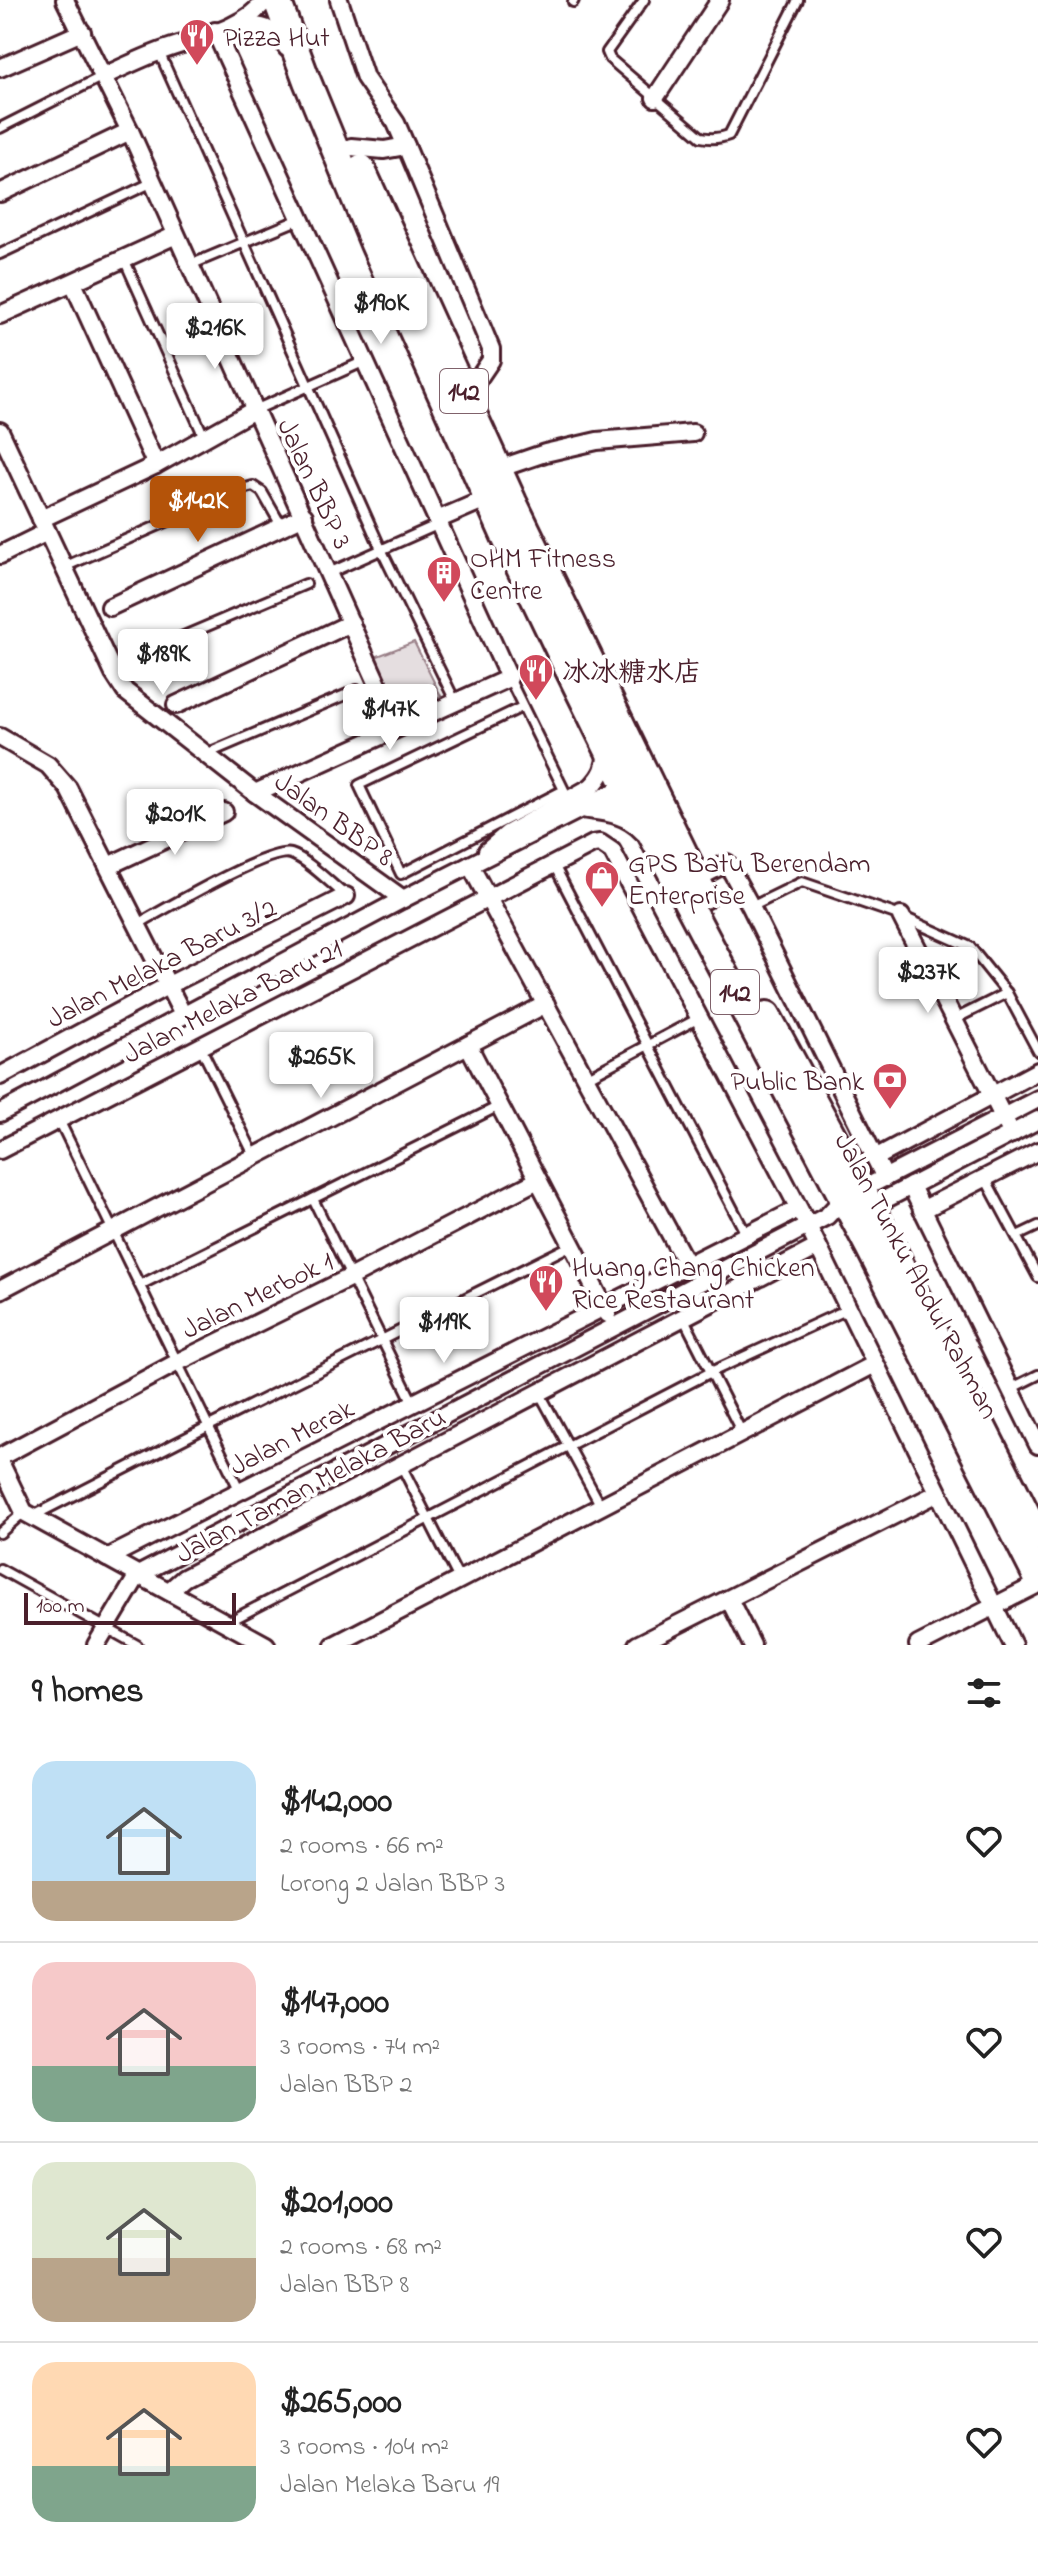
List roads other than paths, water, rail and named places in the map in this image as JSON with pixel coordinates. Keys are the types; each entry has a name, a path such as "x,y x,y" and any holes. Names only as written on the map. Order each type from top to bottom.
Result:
{"main road":[{"name":"Jalan Tunku Abdul Rahman","path":"277,0 374,244 488,498 605,741 637,781 696,879 851,1206 1038,1537"},
{"name":"Jalan Tunku Abdul Rahman","path":"295,0 351,147 637,781 654,836 851,1206 1038,1582"},
{"path":"588,805 619,809 632,815 654,836"}],"street":[{"name":"Jalan BBP 3","path":"65,0 130,131 397,727"},
{"path":"104,76 234,25 252,16 265,0"},
{"path":"288,31 288,6 295,0"},
{"path":"339,0 365,78 396,123 491,349 491,360 466,397"},
{"path":"655,98 720,0"},
{"path":"234,25 254,24 275,32 284,41 307,81"},
{"path":"215,31 509,678 255,793"},
{"path":"0,68 82,32"},
{"path":"0,193 130,131"},
{"path":"351,147 384,150 406,146"},
{"path":"0,315 176,235"},
{"path":"73,283 156,465"},
{"path":"0,555 44,525 254,410"},
{"name":"Jalan BBP 8","path":"0,431 111,668 125,691 255,793 403,899"},
{"path":"498,469 545,453 597,441 693,433"},
{"path":"438,522 488,498"},
{"path":"110,607 304,516"},
{"path":"176,705 351,623"},
{"path":"0,737 48,765 68,788 183,1015"},
{"path":"470,865 507,834 600,779 605,768 605,741"},
{"path":"0,1113 403,899 637,781"},
{"path":"108,866 224,812"},
{"name":"Jalan Melaka Baru 21","path":"0,1150 488,897 600,843 612,851 808,1226"},
{"path":"696,879 727,863 885,1178"},
{"path":"470,865 687,1265"},
{"name":"Jalan Melaka Baru 3/2","path":"0,1076 169,985 346,896"},
{"path":"901,916 1012,1134"},
{"path":"0,1290 546,1004"},
{"path":"468,1045 614,1326"},
{"path":"875,1158 1038,1071"},
{"path":"851,1206 885,1178 1038,1099"},
{"path":"851,1206 911,1186 1038,1120"},
{"path":"922,1210 1038,1151"},
{"name":"Jalan Merbok 1","path":"0,1460 178,1362 538,1180"},
{"path":"911,1186 1038,1445"},
{"name":"Jalan Merak","path":"138,1575 851,1206"},
{"name":"Jalan Merak","path":"107,1558 798,1209"},
{"path":"808,1226 1013,1645"},
{"name":"Jalan Taman Melaka Baru","path":"169,1591 184,1578 818,1247"},
{"path":"334,1645 875,1364"},
{"path":"529,1370 539,1392"},
{"path":"410,1405 428,1450"},
{"path":"0,1460 29,1514 266,1645"},
{"path":"637,1645 938,1493"},
{"path":"96,1645 138,1575"},
{"path":"918,1645 1038,1582"},
{"path":"729,1599 752,1645"}],"lane":[{"path":"644,0 607,52 610,59 701,137 722,138 729,135 798,0"},
{"path":"159,52 381,549 456,703"},
{"path":"0,128 104,76"},
{"path":"0,254 153,182"},
{"path":"190,265 301,219"},
{"path":"124,258 205,439"},
{"path":"254,410 365,361"},
{"path":"64,567 253,486 262,492 282,527"},
{"path":"329,573 438,522"},
{"path":"111,668 306,584"},
{"path":"509,678 564,790 401,874 359,785 522,707"},
{"path":"205,755 357,690"},
{"path":"138,924 249,865 282,852 294,854 346,896"},
{"path":"554,865 746,1235"},
{"path":"751,907 802,882 901,916 970,947 1007,993 1038,1051"},
{"path":"953,1020 1007,993"},
{"path":"586,1078 699,1018"},
{"path":"200,1045 255,1157"},
{"path":"140,1285 499,1106"},
{"path":"59,1120 240,1491"},
{"path":"985,1178 1038,1277"},
{"path":"313,1199 382,1339 410,1405"},
{"path":"1017,1236 1038,1226"},
{"path":"0,1533 29,1514 572,1245"},
{"path":"227,1622 711,1372 848,1309"},
{"path":"683,1317 742,1433"},
{"path":"1010,1389 1038,1375"},
{"path":"539,1392 601,1506"},
{"path":"401,1465 459,1580"},
{"path":"0,1569 137,1645"}],"place":[{"name":"Pizza Hut","path":"197,67"},
{"name":"OHM Fitness Centre","path":"444,604"},
{"name":"冰冰糖水店","path":"536,702"},
{"name":"GPS Batu Berendam Enterprise","path":"602,909"},
{"name":"Public Bank","path":"890,1111"},
{"name":"Huang Chang Chicken Rice Restaurant","path":"546,1313"}]}
